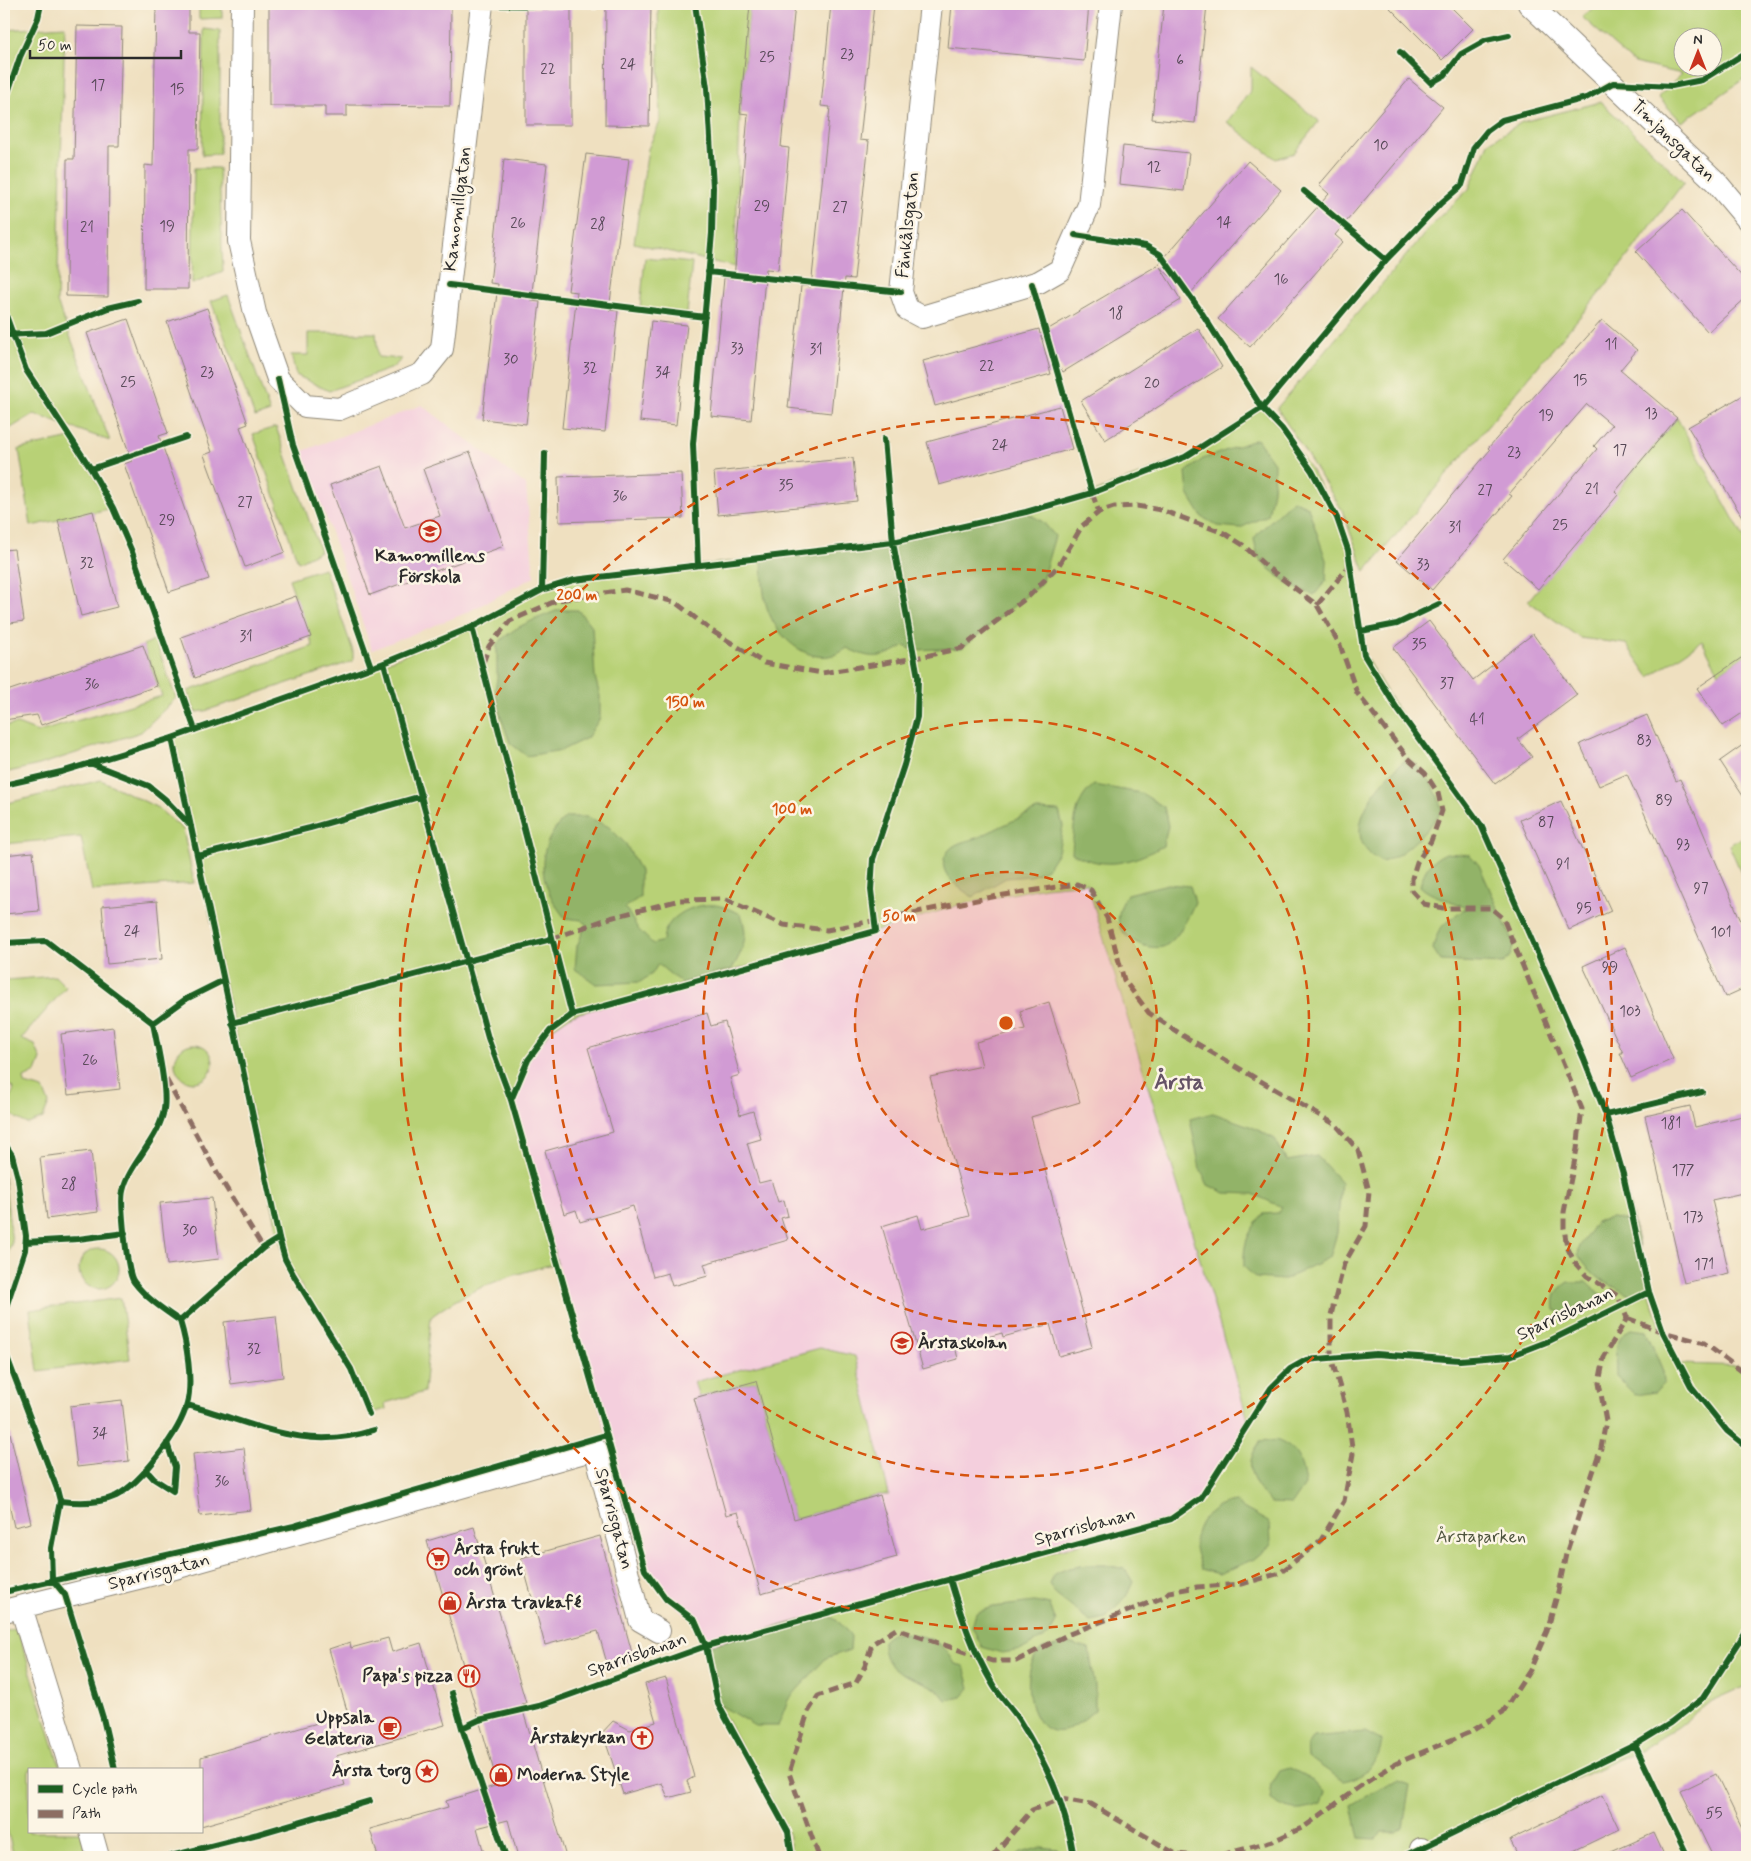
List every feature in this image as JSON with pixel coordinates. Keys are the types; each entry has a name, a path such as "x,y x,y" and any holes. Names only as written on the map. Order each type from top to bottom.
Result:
{"street":[{"name":"Kamomillgatan","path":"242,4 239,241 255,313 278,380 305,406 339,410 422,374 442,349 482,4"},
{"name":"Fänkålsgatan","path":"931,4 901,292 907,309 922,317 1039,282 1060,270 1089,205 1111,4"},
{"name":"Timjansgatan","path":"1529,4 1744,208"},
{"name":"Sparrisgatan","path":"70,1768 12,1609 154,1574 595,1449 640,1620 659,1631"},
{"path":"91,1834 98,1857"}],"shaded area":[{"name":"Kamomillens Förskola","path":"422,405 526,485 534,577 466,613 372,650 303,451"},
{"name":"Årstaskolan","path":"1087,882 1249,1423 1201,1498 1171,1519 706,1646 695,1621 666,1599 645,1570 511,1100 528,1060 550,1031 572,1015 876,931 959,905 1045,887"}],"green space":[{"path":"199,4 222,4 222,18 199,19"},
{"path":"658,4 750,4 740,113 735,267 634,243 648,149 660,122"},
{"path":"1598,4 1747,4 1747,77 1682,122 1658,97 1678,78 1724,78 1724,28 1674,28 1674,72 1634,63 1582,17"},
{"path":"65,26 57,302 110,441 34,414 6,431 4,419 4,30"},
{"path":"204,29 220,31 220,154 202,155"},
{"path":"1251,67 1319,121 1294,153 1276,159 1227,122 1251,90"},
{"path":"1601,102 1684,182 1603,289 1365,572 1342,510 1277,408 1437,219 1469,189 1488,143 1522,122"},
{"path":"194,168 219,168 223,272 192,284"},
{"path":"645,258 692,263 687,314 640,309"},
{"path":"228,295 270,412 255,417 211,301"},
{"path":"308,333 376,333 378,357 402,359 392,368 329,391 296,375 291,355 308,355"},
{"name":"Årstaparken","path":"1262,408 1282,429 1312,471 1337,518 1348,550 1364,655 1396,707 1481,825 1584,1059 1606,1115 1623,1174 1649,1292 1663,1332 1679,1364 1747,1366 1747,1685 1711,1701 1678,1727 1642,1749 1403,1857 792,1857 788,1832 718,1704 706,1646 1171,1519 1201,1498 1249,1423 1087,883 1045,887 959,905 876,931 572,1015 550,1030 528,1060 511,1100 557,1263 523,1272 475,1290 431,1317 424,1392 385,1403 386,1409 369,1414 351,1369 285,1259 172,738 384,663 472,627 542,590 574,580 893,542 1026,512 1092,493 1185,457"},
{"path":"1677,418 1747,543 1747,654 1719,673 1702,641 1649,677 1626,644 1580,638 1528,601"},
{"path":"276,427 320,551 298,562 253,434"},
{"path":"71,438 113,508 31,526 19,449"},
{"path":"1257,439 1274,463 1273,490 1268,515 1240,528 1218,526 1202,517 1188,494 1186,472 1203,459"},
{"path":"1293,500 1308,507 1327,563 1326,581 1314,595 1291,586 1268,568 1258,557 1254,539"},
{"path":"1026,512 1043,522 1055,536 1041,584 962,648 914,650 904,646 882,656 870,656 847,648 836,654 812,655 791,643 782,634 769,613 764,593 762,559 893,542"},
{"path":"324,568 353,651 353,661 205,711 195,712 188,691 313,646 289,579"},
{"path":"558,610 578,610 592,627 595,677 600,696 600,718 587,738 562,750 527,756 510,743 500,714 495,690 497,679 497,644 518,627"},
{"path":"155,640 176,698 141,732 39,765 4,773 4,726 17,724 38,732 162,696 143,645"},
{"path":"1408,758 1434,788 1442,811 1423,834 1408,848 1391,859 1382,862 1370,854 1362,841 1360,828 1363,815 1369,801 1378,788"},
{"path":"101,780 156,807 183,829 194,883 92,891 81,837 4,844 4,804"},
{"path":"1094,785 1141,793 1164,807 1168,826 1163,846 1140,857 1118,863 1096,862 1072,853 1074,825 1078,807 1087,791"},
{"path":"1037,810 1059,811 1063,826 1058,852 1047,869 1031,876 1006,878 973,897 949,878 943,865 945,857 952,847"},
{"path":"566,817 588,817 609,827 626,844 640,871 640,897 625,907 638,929 653,944 663,941 668,925 681,913 689,909 698,906 715,905 741,914 745,930 744,943 732,969 681,983 658,964 652,974 640,982 596,984 575,969 577,946 586,924 582,920 565,918 549,893 543,867 548,841 555,829"},
{"path":"1747,835 1747,886 1729,845"},
{"path":"1446,853 1470,855 1479,865 1514,944 1510,956 1503,964 1441,961 1433,949 1438,933 1444,924 1466,908 1436,896 1420,886 1429,866"},
{"path":"1168,884 1190,886 1195,902 1183,926 1175,937 1163,947 1157,948 1142,945 1133,941 1122,931 1118,918 1127,894"},
{"path":"55,976 66,987 21,1039 35,1045 41,1059 36,1072 24,1078 25,1084 43,1089 49,1103 43,1118 28,1124 16,1118 10,1111 9,1107 14,1089 10,1085 4,1090 4,978 8,980"},
{"path":"194,1044 201,1045 207,1050 212,1056 212,1070 207,1076 201,1081 194,1082 187,1081 181,1076 176,1070 175,1063 176,1056 181,1050 187,1045"},
{"path":"1213,1113 1252,1127 1275,1139 1287,1161 1317,1156 1341,1182 1337,1233 1330,1257 1284,1280 1256,1278 1244,1267 1244,1251 1247,1238 1263,1214 1278,1213 1282,1207 1253,1194 1225,1193 1208,1185 1200,1169 1190,1119"},
{"path":"4,1177 12,1242 4,1264"},
{"path":"1611,1218 1633,1221 1649,1292 1635,1298 1610,1285 1596,1275 1578,1254 1580,1246 1597,1221"},
{"path":"103,1249 110,1252 116,1258 119,1269 118,1277 110,1286 103,1289 95,1289 88,1286 80,1277 79,1265 82,1258 91,1250"},
{"path":"1568,1282 1587,1282 1604,1298 1567,1315 1555,1310 1557,1293"},
{"path":"121,1298 130,1359 38,1371 30,1310"},
{"path":"1632,1329 1646,1331 1663,1371 1664,1383 1655,1392 1635,1395 1616,1376 1616,1348 1618,1342 1621,1336"},
{"path":"820,1348 855,1356 889,1495 879,1495 794,1519 756,1381 699,1397 694,1382"},
{"path":"1276,1440 1290,1448 1301,1463 1305,1485 1292,1504 1271,1503 1254,1481 1252,1474 1251,1459 1260,1442"},
{"path":"1236,1502 1270,1523 1271,1545 1254,1559 1219,1574 1201,1569 1195,1545 1199,1526 1203,1519 1214,1509"},
{"path":"1087,1565 1106,1565 1125,1569 1133,1582 1126,1597 1106,1618 1090,1621 1056,1595 1049,1584 1054,1574 1069,1568"},
{"path":"1034,1602 1050,1605 1056,1622 1049,1635 1021,1650 1002,1653 982,1647 972,1627 976,1613 993,1607"},
{"path":"827,1614 839,1622 851,1636 850,1650 826,1658 788,1700 778,1726 755,1726 718,1704 706,1646"},
{"path":"17,1628 60,1768 28,1768 28,1834 82,1834 88,1857 14,1857 4,1817 4,1632"},
{"path":"905,1633 935,1641 945,1650 955,1664 964,1666 970,1688 962,1697 946,1700 936,1689 893,1668 884,1652 883,1641 891,1634"},
{"path":"1072,1644 1089,1649 1095,1686 1095,1710 1071,1728 1062,1731 1050,1730 1040,1723 1034,1712 1030,1698 1030,1669 1035,1656 1043,1648"},
{"path":"1365,1732 1382,1741 1374,1763 1365,1773 1359,1776 1343,1781 1308,1757 1307,1746 1313,1737"},
{"path":"1290,1768 1311,1779 1324,1793 1320,1805 1294,1810 1283,1807 1270,1799 1272,1784 1280,1771"},
{"path":"1399,1781 1410,1785 1403,1828 1396,1833 1382,1833 1376,1839 1359,1838 1352,1805 1389,1783"},
{"path":"1042,1847 1058,1849 1062,1857 1016,1857 1021,1853"}],"building":[{"path":"156,4 189,4 189,32 200,32 198,149 189,149 188,289 144,289 145,165 153,166"},
{"path":"269,4 451,4 450,106 347,105 347,116 325,116 325,106 269,106"},
{"path":"606,4 651,4 649,126 605,125"},
{"path":"750,4 795,4 781,147 789,148 778,270 766,269 751,420 711,416 724,278 734,279 748,114 740,113"},
{"path":"831,4 874,4 860,140 869,141 854,279 845,278 831,413 788,408 801,286 811,287 830,107 821,106"},
{"path":"952,4 1089,4 1084,61 948,48"},
{"path":"1164,4 1207,4 1195,123 1152,119"},
{"path":"1386,4 1448,4 1473,29 1442,60"},
{"path":"526,8 571,8 571,125 526,125"},
{"path":"77,26 122,27 119,146 109,146 108,297 66,296 67,159 74,159"},
{"path":"1409,79 1443,107 1335,235 1343,242 1250,347 1218,319 1329,194 1319,185"},
{"path":"1123,146 1189,153 1184,191 1119,184"},
{"path":"586,154 629,159 609,310 618,311 605,432 562,428 577,292 568,291"},
{"path":"504,159 547,164 531,301 540,302 526,424 482,419 498,284 490,283"},
{"path":"1248,161 1281,190 1190,294 1160,267 1181,300 1063,372 1041,336 1051,374 935,406 923,361 1039,329 1040,334 1158,265"},
{"path":"1682,210 1747,282 1747,297 1708,332 1636,252"},
{"path":"207,308 248,424 240,427 285,552 245,567 204,455 212,452 167,322"},
{"path":"128,319 168,433 159,436 209,579 169,592 124,464 132,461 87,333"},
{"path":"1602,320 1637,350 1620,370 1677,418 1615,492 1618,495 1538,589 1503,559 1597,449 1594,446 1612,425 1587,404 1509,494 1512,496 1432,590 1397,560 1490,450 1488,448"},
{"path":"651,321 687,325 676,425 640,421"},
{"path":"1198,328 1222,367 1105,440 1081,401"},
{"path":"1747,393 1747,525 1688,427"},
{"path":"1060,406 1072,449 939,485 927,442"},
{"path":"470,452 504,546 370,595 330,485 382,466 405,528 440,516 423,469"},
{"path":"853,458 857,501 718,515 714,472"},
{"path":"681,473 683,518 559,522 558,477"},
{"path":"93,511 117,607 81,616 58,520"},
{"path":"14,549 24,621 4,624 4,550"},
{"path":"296,596 311,637 195,678 181,637"},
{"path":"1429,621 1473,680 1533,634 1577,695 1518,739 1532,757 1495,784 1393,648"},
{"path":"143,645 157,686 41,725 37,715 4,720 4,692"},
{"path":"1747,654 1747,710 1723,726 1697,688"},
{"path":"1647,715 1676,781 1680,779 1747,935 1747,987 1725,997 1627,774 1599,786 1580,744"},
{"path":"1747,742 1747,802 1720,761"},
{"path":"1561,801 1611,911 1569,930 1520,820"},
{"path":"33,852 39,911 4,914 4,855"},
{"path":"157,901 162,959 107,964 102,906"},
{"path":"1625,947 1673,1059 1631,1078 1620,1053 1623,1053 1583,966"},
{"path":"1049,1002 1080,1102 1031,1117 1092,1347 1059,1356 1050,1324 1003,1337 1002,1333 955,1346 958,1359 923,1369 882,1226 918,1215 922,1229 969,1216 930,1077 982,1066 976,1042 1025,1029 1020,1011"},
{"path":"707,1013 711,1026 725,1022 740,1075 730,1078 740,1115 753,1111 761,1139 747,1143 759,1183 771,1180 778,1202 784,1200 788,1216 781,1218 788,1240 704,1264 708,1276 672,1286 668,1273 653,1277 633,1206 580,1222 576,1210 564,1214 545,1151 613,1132 588,1048"},
{"path":"113,1027 120,1089 68,1095 61,1034"},
{"path":"1690,1106 1695,1127 1747,1115 1747,1192 1712,1200 1729,1273 1684,1283 1645,1116"},
{"path":"91,1151 98,1212 47,1219 40,1157"},
{"path":"212,1198 219,1259 167,1265 160,1203"},
{"path":"276,1316 283,1377 231,1384 224,1322"},
{"path":"756,1381 794,1519 880,1495 897,1557 761,1594 738,1512 726,1515 694,1398"},
{"path":"122,1400 129,1461 77,1467 70,1406"},
{"path":"10,1433 31,1523 14,1527 4,1481 4,1434"},
{"path":"244,1448 251,1510 200,1516 193,1454"},
{"path":"474,1527 526,1703 521,1704 566,1857 518,1857 508,1820 477,1828 485,1857 378,1857 370,1829 448,1807 446,1801 498,1785 427,1541"},
{"path":"600,1536 634,1660 608,1667 598,1631 545,1645 521,1558"},
{"path":"388,1638 392,1652 421,1643 445,1725 336,1756 345,1785 202,1826 201,1757 348,1714 329,1649 350,1642 351,1648"},
{"name":"Årstakyrkan","path":"666,1678 694,1777 687,1781 691,1792 668,1798 662,1783 623,1794 606,1743 599,1736 613,1721 630,1730 656,1722 645,1684"},
{"path":"1716,1774 1747,1838 1747,1857 1713,1857 1681,1791"},
{"path":"1603,1795 1619,1829 1561,1857 1519,1857 1510,1840"},
{"path":"1654,1833 1665,1857 1600,1857"}],"marked path":[{"path":"1092,493 1099,512"},
{"path":"483,663 489,646 510,621 558,600 625,590 675,602 712,631 764,663 822,673 916,658 962,648 1030,595 1059,565 1082,526 1099,512 1114,507 1137,506 1161,510 1224,533 1243,545 1268,568 1317,605 1340,645 1357,693 1408,758 1425,773 1438,793 1442,811 1431,841 1417,862 1412,878 1412,891 1424,904 1443,908 1491,908 1503,918 1582,1109 1577,1149 1564,1212 1567,1247 1575,1263 1587,1276 1618,1296 1627,1318 1604,1357 1599,1383 1606,1421 1601,1448 1566,1554 1547,1631 1530,1670 1503,1712 1470,1732 1395,1764 1359,1787 1304,1827 1273,1841 1214,1857"},
{"path":"1317,605 1350,565"},
{"path":"551,939 610,918 680,900 724,899 784,925 827,930 997,896 1077,884 1091,890 1107,918 1124,980 1149,1013 1182,1035 1336,1125 1358,1150 1369,1191 1366,1226 1344,1264 1331,1315 1331,1357 1347,1412 1353,1454 1344,1501 1321,1540 1280,1573 1242,1584 1197,1587 1169,1592 1164,1597 1067,1635 1016,1661 992,1661 896,1629 872,1644 865,1666 856,1683 818,1696 808,1712 789,1773 819,1857"},
{"path":"166,1079 217,1173 263,1248"},
{"path":"1627,1318 1663,1332 1704,1343 1747,1375"},
{"path":"992,1857 1032,1810 1061,1799 1091,1804 1176,1854 1211,1857"}],"cycle path":[{"path":"4,104 20,57 38,18 41,4"},
{"path":"695,4 707,88 713,187 712,233 693,444 698,565"},
{"path":"482,5 595,6"},
{"path":"1400,52 1431,83 1445,75 1461,54 1486,40 1509,35"},
{"path":"4,785 61,772 172,738 384,663 472,627 542,590 574,580 893,542 1026,512 1092,493 1185,457 1262,408 1386,260 1441,203 1462,185 1474,147 1487,131 1502,120 1586,98 1613,83 1672,86 1702,80 1747,52"},
{"path":"1304,191 1386,260"},
{"path":"1075,235 1146,246 1160,254 1200,310 1262,408 1282,429 1312,471 1337,518 1348,550 1364,655 1396,707 1481,825 1584,1059 1606,1115 1623,1174 1649,1292 1663,1332 1691,1386 1727,1431 1747,1447"},
{"path":"708,272 901,292"},
{"path":"1032,284 1092,493"},
{"path":"449,285 705,317"},
{"path":"4,335 46,333 108,308 138,301"},
{"path":"4,310 26,370 91,469 113,508 132,552 195,730"},
{"path":"278,379 293,445 371,667"},
{"path":"91,469 186,437"},
{"path":"511,1100 528,1060 550,1031 572,1015 876,931 871,890 873,859 904,765 917,717 918,677 893,542 884,439"},
{"path":"542,590 545,453"},
{"path":"1361,631 1397,624 1439,604"},
{"path":"472,627 572,1015"},
{"path":"384,663 488,1038 511,1100 645,1570 666,1599 695,1621 706,1646 718,1704 788,1832 792,1857"},
{"path":"172,738 285,1259 351,1369 369,1414"},
{"path":"90,763 149,786 165,799 191,826"},
{"path":"198,856 310,828 422,796"},
{"path":"232,1023 551,939"},
{"path":"4,943 46,941 153,1023 186,999 222,981"},
{"path":"153,1023 164,1082 163,1114 154,1134 130,1172 122,1198 127,1253 131,1276 134,1282 150,1298 180,1321 263,1248 279,1238"},
{"path":"1606,1115 1702,1092"},
{"path":"4,1143 12,1155 18,1178 26,1236 25,1250 4,1313"},
{"path":"26,1242 78,1239 125,1233"},
{"name":"Sparrisbanan","path":"462,1728 479,1720 539,1706 706,1646 1171,1519 1201,1498 1271,1388 1290,1369 1306,1360 1376,1354 1460,1360 1510,1356 1549,1341 1649,1292"},
{"path":"60,1501 96,1502 116,1496 148,1469 168,1442 183,1415 189,1395 188,1362 180,1321"},
{"path":"4,1342 7,1357 57,1489 60,1501 51,1548 52,1579 65,1595 103,1718 115,1768"},
{"path":"187,1405 301,1437 348,1436 374,1430"},
{"path":"4,1592 294,1526 606,1435"},
{"path":"146,1470 154,1479 173,1491 175,1467 167,1443"},
{"path":"950,1579 979,1659 996,1689 1028,1735 1054,1785 1066,1819 1074,1857"},
{"path":"1403,1857 1635,1745 1671,1723 1703,1698 1747,1630"},
{"path":"452,1693 506,1857"},
{"path":"1635,1745 1688,1857"},
{"path":"167,1857 258,1834 370,1801"}],"place":[{"name":"Kamomillens Förskola","path":"430,531"},
{"name":"Årstaskolan","path":"902,1343"},
{"name":"Årsta frukt och grönt","path":"438,1559"},
{"name":"Årsta travkafé","path":"450,1603"},
{"name":"Papa's pizza","path":"469,1676"},
{"name":"Uppsala Gelateria","path":"390,1728"},
{"name":"Årstakyrkan","path":"642,1738"},
{"name":"Årsta torg","path":"427,1771"},
{"name":"Moderna Style","path":"501,1775"}],"district":[{"name":"Årsta","path":"1179,1083"}]}
